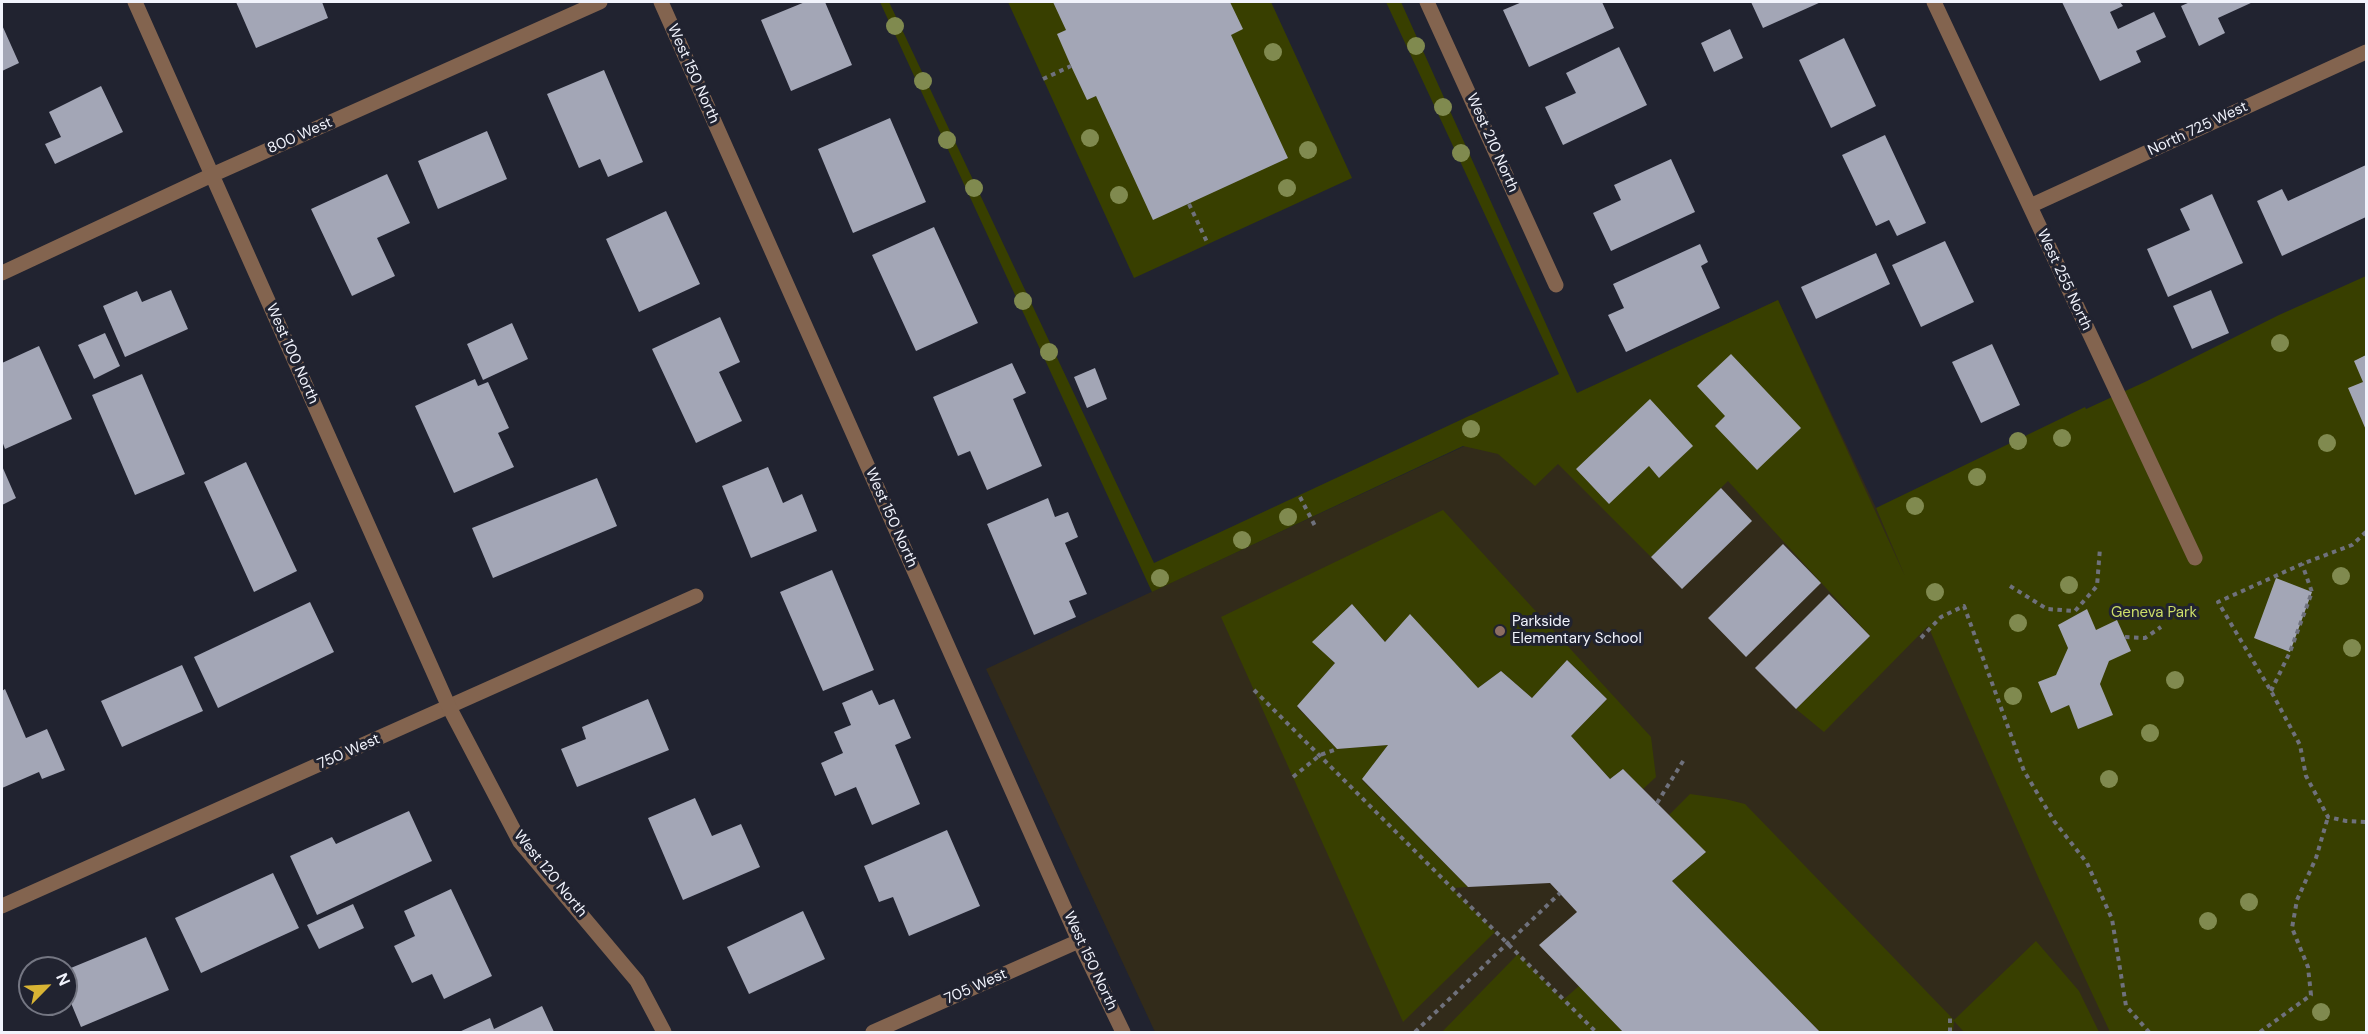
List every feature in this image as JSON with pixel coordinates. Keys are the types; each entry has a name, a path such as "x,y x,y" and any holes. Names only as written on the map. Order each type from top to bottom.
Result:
{"street":[{"name":"West 100 North","path":"135,2 449,707"},
{"name":"800 West","path":"2,273 212,175 600,2"},
{"name":"West 150 North","path":"661,2 1079,941 1123,1032"},
{"name":"West 210 North","path":"1427,2 1556,285"},
{"name":"West 255 North","path":"1934,2 2195,558"},
{"name":"North 725 West","path":"2030,206 2367,52"},
{"name":"750 West","path":"2,906 696,596"},
{"name":"West 120 North","path":"449,707 520,842 637,981 664,1032"},
{"name":"705 West","path":"873,1032 1079,941"}],"path":[{"path":"1043,79 1071,66"},
{"path":"1189,204 1208,244"},
{"path":"1300,497 1315,526"},
{"path":"2260,1032 2311,995 2308,967 2292,928 2297,900 2316,858 2328,817 2306,776 2300,745 2218,602 2302,564 2352,545 2367,531"},
{"path":"2010,585 2047,609 2075,611 2097,586 2100,548"},
{"path":"2271,691 2290,652 2312,592 2302,564"},
{"path":"1921,638 1941,617 1964,606 2024,771 2054,821 2087,863 2112,918 2126,1006 2149,1032"},
{"path":"2125,637 2145,638 2161,627"},
{"path":"1254,690 1596,1032"},
{"path":"1293,777 1320,756 1337,749"},
{"path":"1657,803 1685,758"},
{"path":"2328,817 2367,822"},
{"path":"1415,1032 1560,893"},
{"path":"1950,1016 1950,1032"}],"shaded area":[{"name":"Parkside Elementary School","path":"1778,300 1876,508 2113,1032 1155,1032 986,669"}],"green space":[{"name":"Geneva Park","path":"880,2 889,2 1154,563 1559,374 1386,2 1401,2 1577,393 1778,300 1905,576 1876,508 2085,407 2086,409 2147,381 2279,315 2366,276 2366,1032 2110,1032 2039,879 1928,626 1824,732 1796,709 1870,636 1728,481 1651,557 1558,464 1535,486 1498,454 1463,446 1152,592"},
{"path":"1008,2 1271,2 1352,178 1134,278"},
{"path":"1443,510 1651,737 1656,777 1643,789 1623,769 1610,779 1571,736 1607,699 1567,660 1532,698 1501,671 1478,688 1410,615 1385,642 1352,604 1313,642 1335,663 1297,707 1337,749 1388,745 1362,780 1468,887 1452,888 1495,932 1403,1022 1221,617"},
{"path":"1690,794 1745,804 1954,1020 2036,941 2079,991 2099,1032 1964,1032 1954,1021 1953,1032 1820,1032 1672,881 1706,852 1669,815"},
{"path":"1518,954 1563,1000 1579,986 1623,1032 1442,1032"}],"building":[{"path":"236,2 322,2 328,18 256,48"},
{"path":"805,2 825,2 852,65 791,91 761,20"},
{"path":"1053,2 1230,2 1243,29 1231,35 1288,158 1153,220 1096,96 1087,100 1071,66 1057,34 1066,30"},
{"path":"1522,2 1602,2 1614,28 1529,67 1503,10"},
{"path":"1751,2 1821,2 1763,28"},
{"path":"2062,2 2120,2 2123,6 2110,12 2118,29 2154,12 2166,37 2136,51 2141,62 2100,81"},
{"path":"2190,2 2253,2 2218,18 2225,33 2199,46 2181,6"},
{"path":"2,25 19,63 2,71"},
{"path":"1730,29 1743,58 1714,72 1701,43"},
{"path":"1844,38 1876,106 1831,128 1799,60"},
{"path":"1619,47 1647,105 1563,145 1545,107 1576,93 1566,73"},
{"path":"604,70 643,162 608,177 600,159 579,168 547,94"},
{"path":"101,86 123,132 55,164 45,144 61,137 49,112"},
{"path":"890,118 926,202 853,233 818,149"},
{"path":"487,131 507,179 438,209 418,161"},
{"path":"1885,135 1926,223 1897,236 1889,220 1876,226 1842,155"},
{"path":"1671,159 1695,212 1611,251 1593,213 1621,200 1614,185"},
{"path":"2366,165 2366,217 2282,256 2257,201 2282,189 2288,201"},
{"path":"387,174 410,223 377,238 395,276 352,296 311,209"},
{"path":"2212,194 2243,263 2168,297 2147,249 2190,230 2180,209"},
{"path":"666,211 700,284 639,312 606,239"},
{"path":"934,227 978,323 916,351 872,255"},
{"path":"1945,241 1974,302 1921,327 1892,265"},
{"path":"1700,244 1708,262 1701,266 1720,308 1626,352 1608,315 1624,308 1613,284"},
{"path":"1876,253 1890,284 1816,319 1801,287"},
{"path":"171,290 188,329 125,357 103,306 137,291 142,302"},
{"path":"2211,290 2229,333 2192,349 2173,306"},
{"path":"720,317 740,362 719,372 742,421 696,443 652,349"},
{"path":"512,323 528,359 483,380 467,344"},
{"path":"105,333 120,366 94,379 78,345"},
{"path":"1992,344 2020,405 1981,423 1952,362"},
{"path":"39,346 72,419 5,449 2,441 2,363"},
{"path":"1731,354 1801,428 1757,470 1715,426 1725,416 1697,386"},
{"path":"2366,355 2366,430 2348,388 2363,382 2354,361"},
{"path":"1012,363 1026,393 1013,399 1042,466 987,490 970,451 958,456 933,397"},
{"path":"1095,368 1107,399 1087,408 1074,377"},
{"path":"142,374 185,474 135,495 92,395"},
{"path":"475,379 478,386 488,382 509,428 498,433 514,467 454,493 415,406"},
{"path":"1650,399 1693,446 1659,478 1649,466 1609,504 1576,469"},
{"path":"246,462 297,571 254,592 204,482"},
{"path":"2,466 16,498 2,505"},
{"path":"768,467 783,503 802,494 817,531 751,558 722,486"},
{"path":"597,478 617,526 493,578 472,528"},
{"path":"1721,488 1752,521 1682,589 1651,557"},
{"path":"1048,498 1055,517 1068,512 1078,537 1065,543 1087,594 1069,601 1076,617 1034,635 987,524"},
{"path":"1783,544 1821,583 1746,657 1708,618"},
{"path":"832,570 874,670 823,691 780,592"},
{"path":"2276,578 2312,592 2290,652 2254,638"},
{"path":"1829,594 1870,636 1796,709 1755,668"},
{"path":"310,602 334,652 218,708 194,657"},
{"path":"1352,604 1385,642 1410,614 1478,688 1501,671 1532,698 1567,660 1607,699 1571,736 1610,779 1623,769 1706,852 1672,881 1820,1032 1623,1032 1539,945 1577,912 1550,883 1468,887 1362,779 1388,745 1337,749 1297,706 1335,663 1312,642"},
{"path":"2087,609 2096,630 2117,620 2131,651 2109,661 2100,684 2113,715 2078,729 2069,705 2051,713 2038,682 2056,675 2068,648 2058,625"},
{"path":"182,665 203,711 122,747 101,701"},
{"path":"5,689 26,738 47,729 65,770 42,779 39,772 2,788 2,691"},
{"path":"872,690 879,705 894,699 911,738 895,745 920,804 872,825 856,787 835,796 821,763 843,753 834,732 851,725 842,703"},
{"path":"648,699 669,750 577,787 561,749 586,739 582,727"},
{"path":"695,798 712,836 741,824 760,867 683,900 648,818"},
{"path":"409,811 432,861 317,915 290,856 332,837 336,844"},
{"path":"947,830 980,906 909,936 893,897 879,902 864,866"},
{"path":"273,873 299,928 201,973 175,918"},
{"path":"451,889 492,976 444,999 432,974 412,983 394,946 415,936 404,911"},
{"path":"353,904 364,928 319,949 307,925"},
{"path":"803,911 825,959 749,994 727,947"},
{"path":"146,937 169,990 81,1027 76,1016 78,965"},
{"path":"542,1006 554,1032 459,1032 490,1018 494,1029"}],"place":[{"name":"Parkside Elementary School","path":"1500,631"}]}
